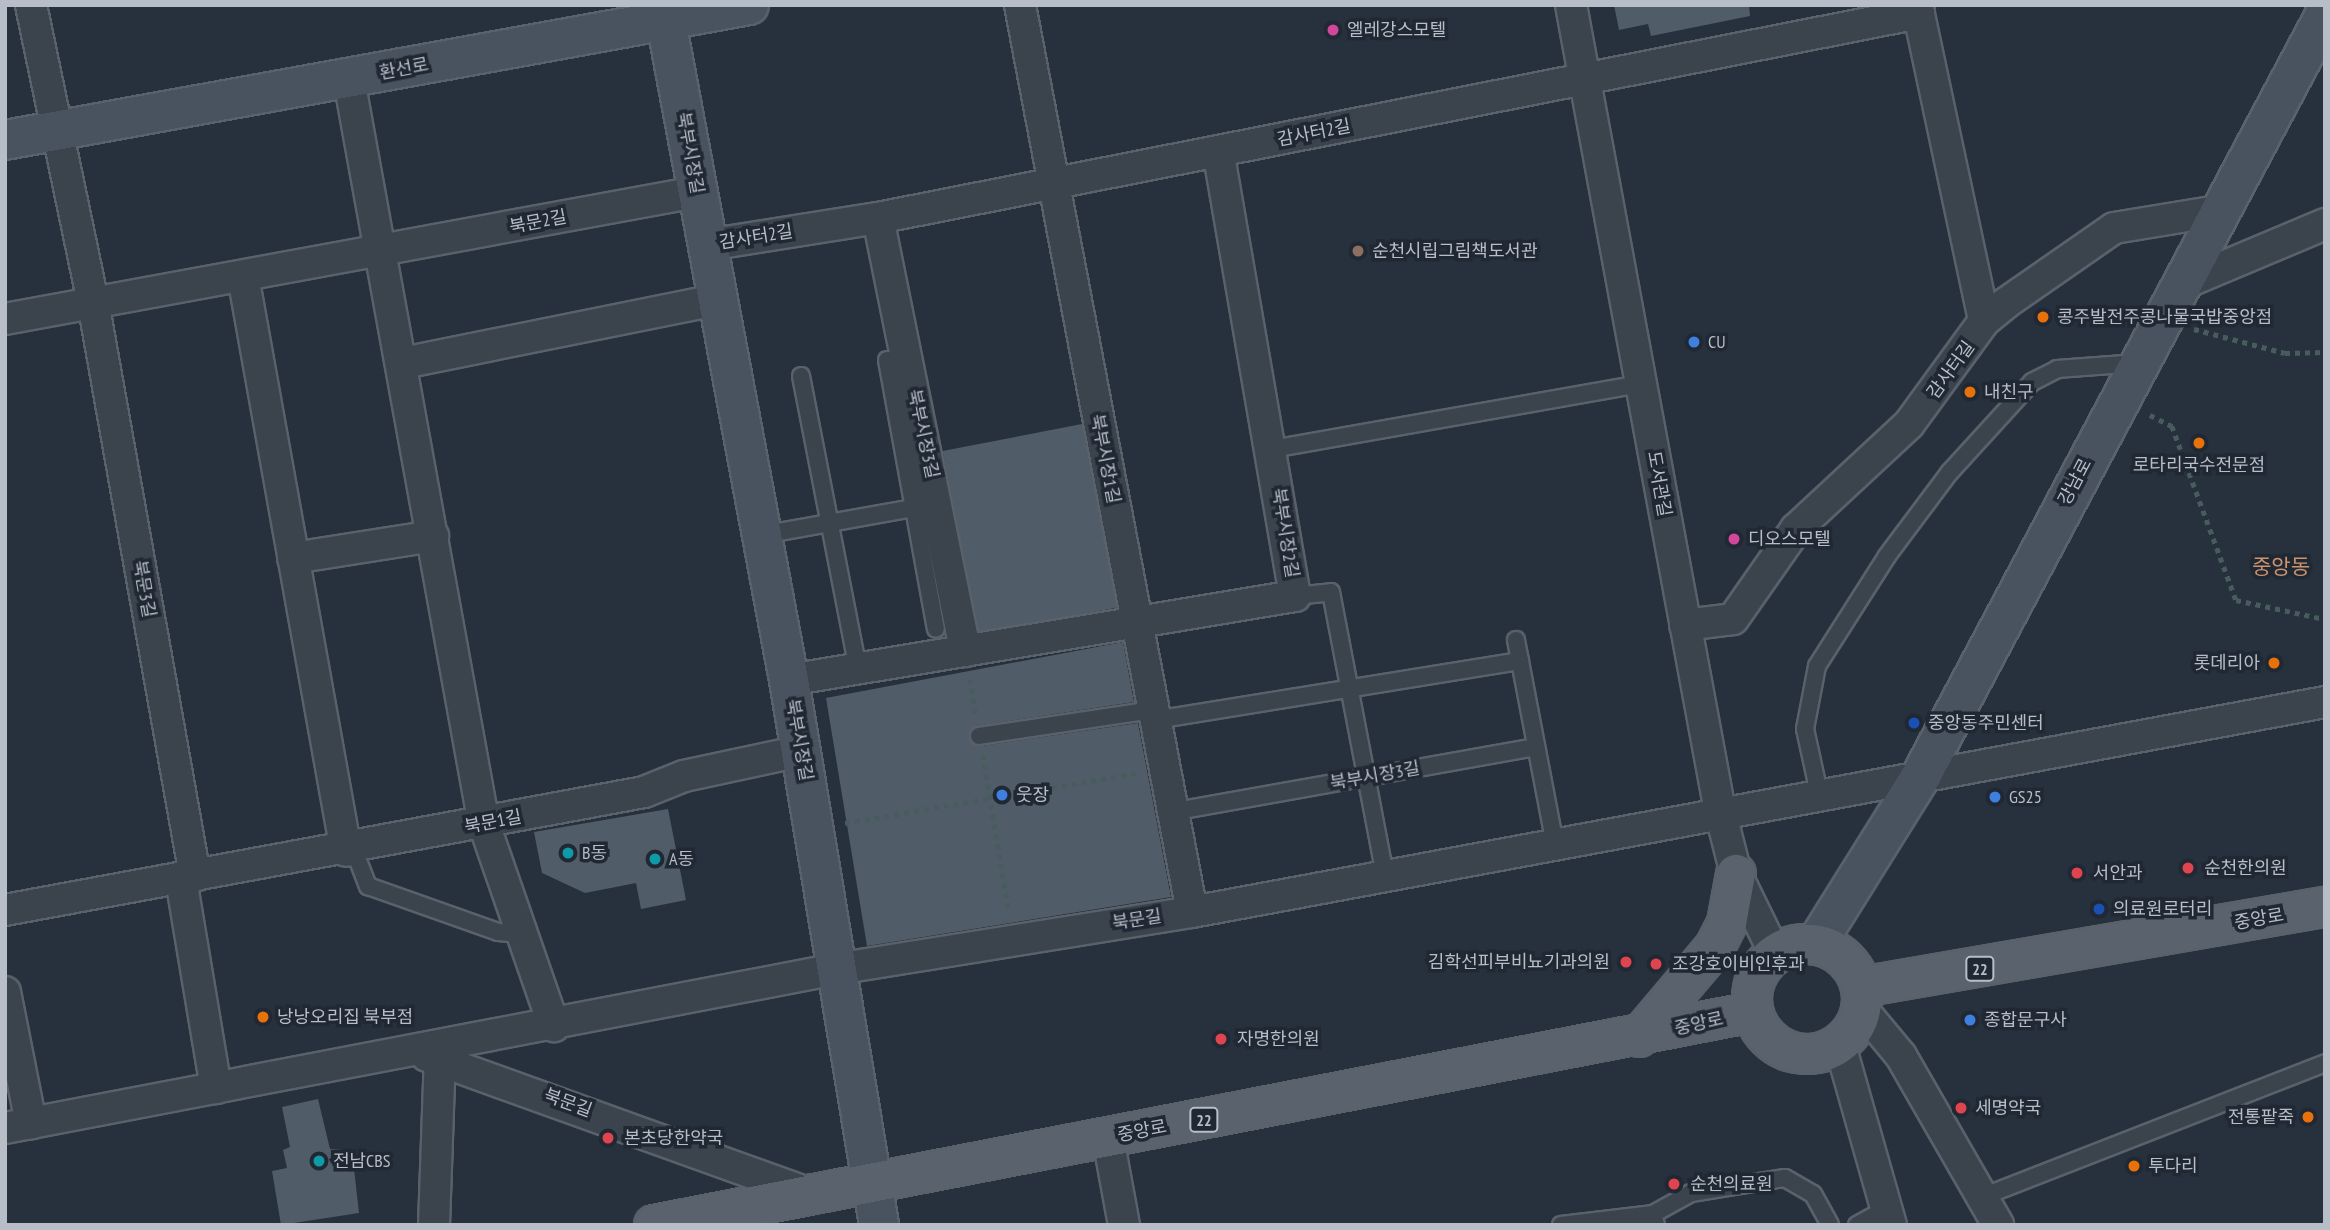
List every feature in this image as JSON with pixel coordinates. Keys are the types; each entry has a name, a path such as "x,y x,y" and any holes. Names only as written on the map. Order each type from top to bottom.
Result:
{"main road":[{"path":"1639,1037 1715,947 1727,923 1735,874"},
{"name":"중앙로","path":"1862,998 2323,915"},
{"path":"1816,944 1837,952 1862,998 1840,1045 1798,1054 1777,1046 1753,1012 1760,970 1775,954 1816,944"},
{"name":"중앙로","path":"654,1225 1639,1037 1753,1012"}],"street":[{"path":"31,5 58,130"},
{"name":"환선로","path":"5,140 349,80 665,12 749,5"},
{"name":"북부시장1길","path":"1020,5 1192,912"},
{"name":"도서관길","path":"1571,5 1720,811 1735,874 1775,954"},
{"name":"감사터2길","path":"707,245 878,218 1218,152 1584,80 1918,9"},
{"name":"감사터길","path":"1685,625 1733,619 1796,529 1909,424 1984,321 1918,9"},
{"name":"북부시장길","path":"665,12 716,300 789,680 836,969 875,1181 879,1225"},
{"name":"강남로","path":"1816,944 1921,776 2137,363 2325,15"},
{"path":"349,80 403,363 484,824 554,1026"},
{"name":"북문3길","path":"58,130 93,302 188,878"},
{"name":"북부시장2길","path":"1218,152 1272,449 1295,596"},
{"name":"북문2길","path":"93,302 380,252 696,192"},
{"path":"1984,321 2099,235 2147,220 2218,211"},
{"name":"북부시장3길","path":"878,218 965,651"},
{"path":"2180,285 2325,224"},
{"path":"243,276 293,558 350,850"},
{"path":"403,363 716,300"},
{"path":"5,319 93,302"},
{"path":"293,558 433,536"},
{"path":"789,680 1295,596"},
{"name":"북문길","path":"18,1125 398,1057 836,969 1192,912 1555,845 1720,811 2325,702"},
{"name":"북문1길","path":"5,910 484,824 801,751"},
{"path":"188,878 216,1088"},
{"path":"1862,998 1901,1056 1998,1225"},
{"path":"7,1009 18,1125"},
{"path":"1840,1045 1887,1218"},
{"path":"434,1225 440,1055"},
{"name":"북문길","path":"398,1057 440,1055 815,1195"},
{"path":"1108,1138 1124,1225"}],"lane":[{"path":"887,360 936,629"},
{"path":"1819,793 1805,729 1817,666 1887,556 1949,473 2032,382 2057,369 2137,363"},
{"path":"801,376 858,669"},
{"path":"1272,449 1641,384"},
{"path":"760,535 913,508"},
{"name":"북부시장2길","path":"1295,596 1331,592 1353,689 1366,778 1385,876"},
{"path":"1516,640 1555,845"},
{"path":"979,736 1353,689 1520,661"},
{"name":"북부시장3길","path":"1171,812 1536,747"},
{"path":"350,850 368,886 498,932 522,934"},
{"path":"1982,1197 2325,1063"},
{"path":"1561,1225 1655,1219 1690,1193 1785,1178 1813,1194 1830,1225"},
{"path":"1857,1225 1887,1218"}],"path":[{"path":"2162,321 2285,353 2325,352"},
{"path":"2118,400 2172,426 2236,600 2325,620"},
{"path":"965,651 1014,940"},
{"path":"814,828 1163,769"}],"building":[{"path":"1614,5 1749,5 1750,16 1651,36 1648,24 1619,30"},
{"path":"1082,424 1118,608 978,635 943,451"},
{"name":"웃장","path":"1123,642 1134,702 977,726 969,738 981,746 1138,723 1171,897 867,946 826,698"},
{"path":"668,809 686,900 641,909 636,883 585,893 542,873 534,832"},
{"name":"전남CBS","path":"318,1099 330,1149 352,1151 359,1213 281,1225 272,1171 287,1168 283,1150 290,1147 282,1107"}],"place":[{"name":"엘레강스모텔","path":"1333,30"},
{"name":"순천시립그림책도서관","path":"1358,251"},
{"name":"콩주발전주콩나물국밥중앙점","path":"2043,317"},
{"name":"CU","path":"1694,342"},
{"name":"내친구","path":"1970,392"},
{"name":"로타리국수전문점","path":"2199,443"},
{"name":"디오스모텔","path":"1734,539"},
{"name":"롯데리아","path":"2274,663"},
{"name":"중앙동주민센터","path":"1914,723"},
{"name":"웃장","path":"1002,795"},
{"name":"GS25","path":"1995,797"},
{"name":"B동","path":"568,853"},
{"name":"A동","path":"655,859"},
{"name":"순천한의원","path":"2188,868"},
{"name":"서안과","path":"2077,873"},
{"name":"의료원로터리","path":"2099,909"},
{"name":"김학선피부비뇨기과의원","path":"1626,962"},
{"name":"조강호이비인후과","path":"1656,964"},
{"name":"낭낭오리집 북부점","path":"263,1017"},
{"name":"종합문구사","path":"1970,1020"},
{"name":"자명한의원","path":"1221,1039"},
{"name":"세명약국","path":"1961,1108"},
{"name":"전통팥죽","path":"2308,1117"},
{"name":"본초당한약국","path":"608,1138"},
{"name":"전남CBS","path":"319,1161"},
{"name":"투다리","path":"2134,1166"},
{"name":"순천의료원","path":"1674,1184"}],"district":[{"name":"중앙동","path":"2281,567"}]}
